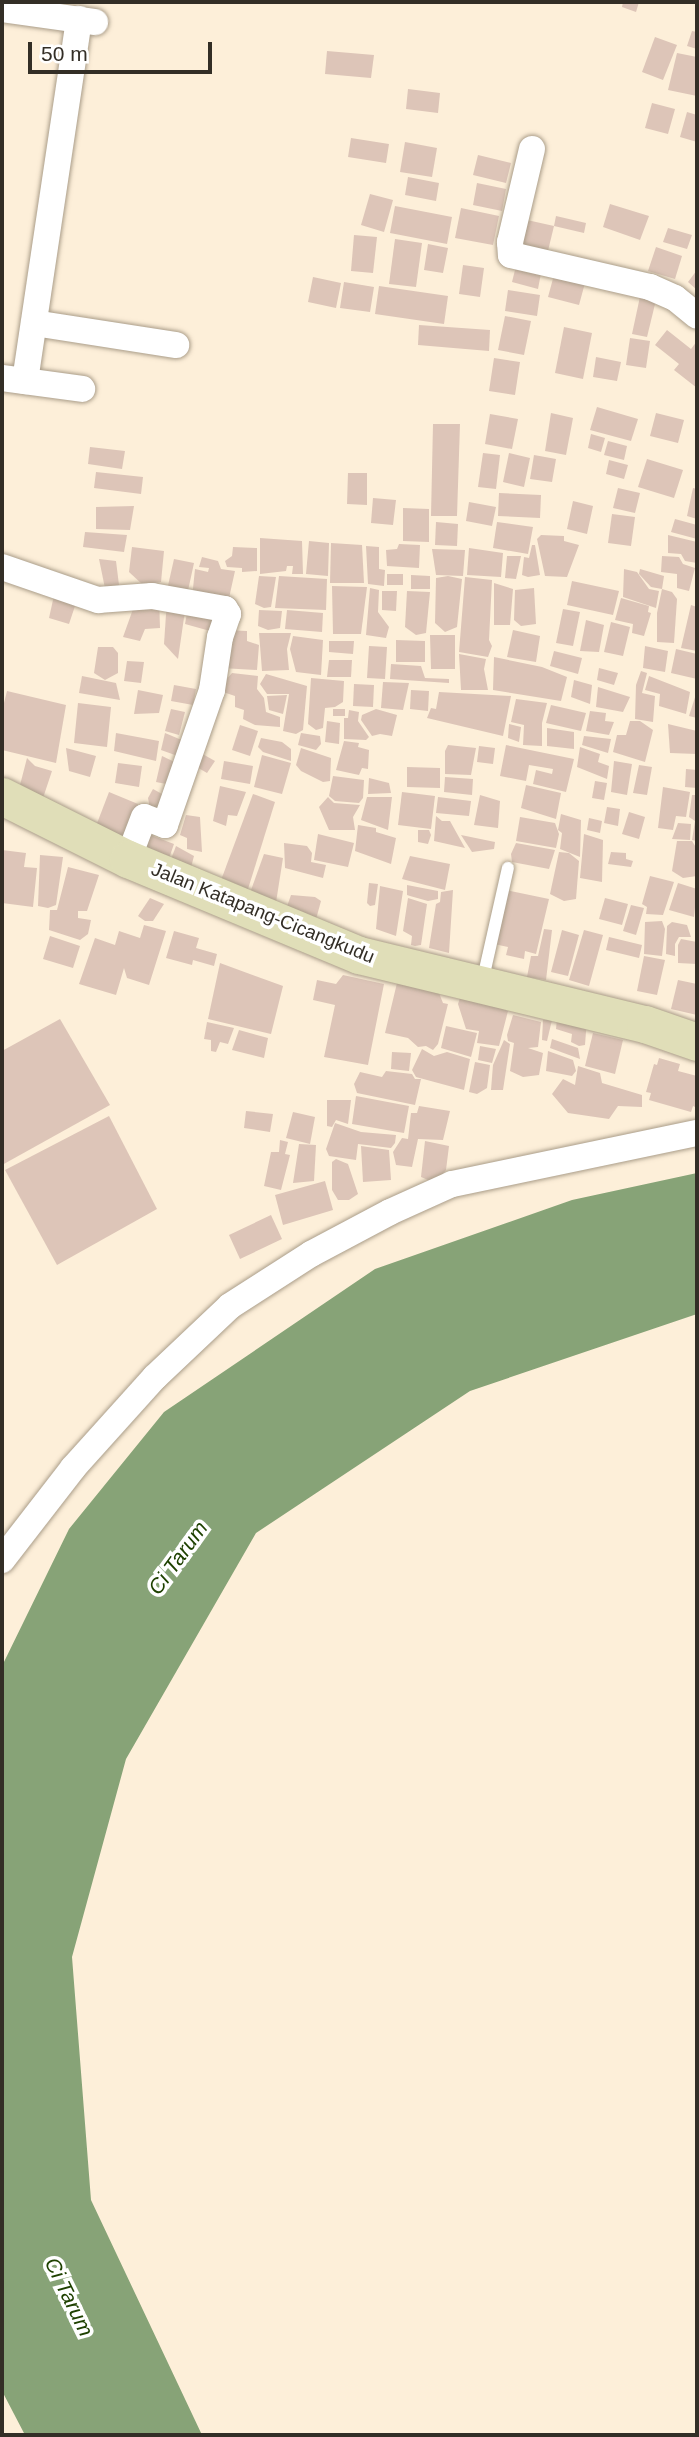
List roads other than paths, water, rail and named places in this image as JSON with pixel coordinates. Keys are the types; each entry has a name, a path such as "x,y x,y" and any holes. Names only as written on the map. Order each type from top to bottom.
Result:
{"street":[{"path":"2,9 88,21 34,323 13,380 82,389"},
{"path":"532,149 510,242 511,255 650,287 675,298 697,316"},
{"path":"34,323 176,345"},
{"path":"2,566 98,600 152,596 225,609 228,614 220,637 212,690 165,825 144,817 128,859"},
{"name":"Jalan Katapang-Cicangkudu","path":"2,796 128,859 359,955 645,1024 697,1042"},
{"path":"2,1560 73,1468 155,1377 230,1306 312,1254 390,1212 452,1184 697,1133"}],"lane":[{"path":"482,983 508,868"}],"water":[{"name":"Ci Tarum","path":"697,1173 697,1314 470,1391 256,1533 126,1759 72,1957 91,2200 202,2435 25,2435 2,2391 2,1666 69,1529 164,1412 375,1269 572,1200"}]}
